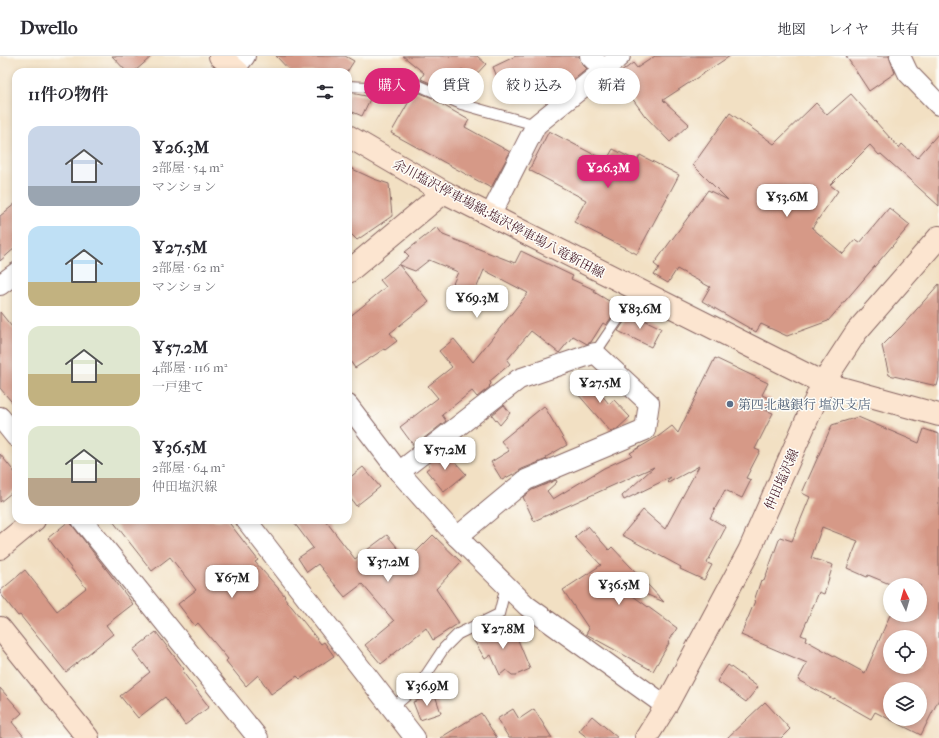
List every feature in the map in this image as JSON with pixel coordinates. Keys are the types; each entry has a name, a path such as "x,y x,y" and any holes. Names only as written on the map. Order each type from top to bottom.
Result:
{"main road":[{"name":"余川塩沢停車場線;塩沢停車場八竜新田線","path":"352,138 444,192 490,216 823,383 939,415"},
{"path":"352,269 444,192"},
{"name":"仲田塩沢線","path":"646,738 666,706 749,551 823,383 857,331 939,237"},
{"path":"0,548 29,524"},
{"path":"0,628 88,738"}],"street":[{"path":"490,216 536,125 597,63 620,56"},
{"path":"900,56 908,73 939,105"},
{"path":"0,285 12,276"},
{"path":"399,472 519,378 595,353 649,403 645,430 526,480 457,537"},
{"path":"352,410 399,472 457,537 527,606 666,706"},
{"path":"0,417 12,432"},
{"path":"85,524 258,738"},
{"path":"249,524 392,708 409,735"}],"lane":[{"path":"352,86 405,90 409,81 461,104 536,125"},
{"path":"595,353 638,290"},
{"path":"392,708 420,684 444,648 458,634 499,614 506,586"}],"building":[{"path":"112,56 152,56 138,68 123,68"},
{"path":"276,56 345,56 354,61 350,68 287,68"},
{"path":"403,56 477,56 486,64 482,68 428,68 428,82 421,79 424,73 420,68 418,68"},
{"path":"516,56 579,56 582,64 586,68 584,68 584,71 576,78 576,68 493,67"},
{"path":"655,56 730,56 663,100 689,124 670,142 645,116 636,104 640,104 640,68 637,68"},
{"path":"846,56 889,56 895,73 869,91"},
{"path":"633,63 637,68 626,68"},
{"path":"352,93 364,96 364,104 368,104 362,116 352,112"},
{"path":"420,93 428,96 428,104 441,104 469,120 465,127 510,152 491,188 391,133 408,104 420,104"},
{"path":"851,94 899,148 902,144 917,158 939,133 939,206 881,154 879,155 870,145 830,185 838,191 812,228 843,254 855,240 860,243 889,208 910,225 828,321 787,336 761,324 756,332 702,301 710,287 677,269 668,283 654,275 659,268 654,264 708,190 728,200 693,165 730,113 774,144 816,103 827,115"},
{"path":"549,131 606,161 613,149 637,161 640,155 679,175 637,254 574,222 586,200 529,170"},
{"path":"352,169 389,184 392,216 357,240 352,235"},
{"path":"12,206 12,250 0,261 0,216"},
{"path":"437,227 443,235 515,263 521,251 573,276 571,279 595,290 594,292 619,307 606,325 603,323 591,342 587,344 573,336 559,353 531,331 507,360 510,364 490,381 490,387 477,397 472,391 442,415 446,421 414,446 400,427 438,398 428,386 452,367 439,351 454,339 473,362 528,293 484,270 474,294 452,286 458,272 429,260 415,271 399,265 429,302 390,333 397,341 355,368 352,364 352,315 386,287 380,280 409,256 405,252"},
{"path":"939,284 939,378 937,386 889,375 882,346"},
{"path":"0,312 12,327 12,402 0,388"},
{"path":"630,313 661,328 651,347 618,331"},
{"path":"715,358 768,383 762,395 771,399 765,410 773,413 755,449 760,451 746,478 751,480 742,498 725,490 710,518 726,527 707,563 712,565 704,580 680,569 681,567 622,535 643,510 665,529 699,466 668,483 667,482 671,477 624,500 622,496 654,467 534,521 523,497 532,490 556,480 557,482 547,491 553,499 604,468 632,455 630,453 659,436 672,426 678,433"},
{"path":"584,373 609,404 614,400 630,417 616,430 611,432 570,385"},
{"path":"504,405 510,413 500,425 492,415"},
{"path":"544,406 567,445 546,457 547,459 522,469 502,480 491,462 509,451 501,441"},
{"path":"858,417 919,443 924,429 939,434 939,699 927,723 927,682 883,682 883,716 875,712 871,719 798,680 807,663 741,635 755,601 761,580 764,581 780,537 792,541 810,497 802,493 832,425","holes":["822,527 858,541 847,568 867,577 868,575 883,581 883,578 927,578 927,622 887,622 884,630 927,630 927,674 883,674 883,631 865,673 805,640 806,637 801,635 819,592 824,594 833,565 811,558"]},
{"path":"445,451 466,474 444,492 426,470 430,467 428,464"},
{"path":"0,454 12,469 12,492 0,502"},
{"path":"363,467 380,487 356,506 352,500 352,476"},
{"path":"65,524 71,524 133,604 106,625 113,634 66,672 20,615 18,616 0,593 0,591 25,570 57,611 86,588 48,538"},
{"path":"115,524 230,524 258,560 255,562 285,596 284,597 321,644 324,642 334,656 300,679 297,676 271,694 258,675 246,686 226,661 228,659 198,623 195,626 178,604 196,590 170,557 152,571"},
{"path":"295,524 328,524 355,559 387,535 408,560 433,535 461,562 436,589 459,623 433,640 426,628 381,664 365,645 394,621 362,584 345,597 318,564 307,572 298,558 313,548"},
{"path":"588,526 609,550 612,547 664,602 636,590 633,596 677,628 653,671 586,634 589,629 563,590 601,565 575,537"},
{"path":"499,625 503,633 513,628 530,669 516,675 512,675 506,670 500,675 491,655 485,659 473,639"},
{"path":"156,632 184,669 182,671 209,707 185,725 165,697 138,718 120,696 150,672 133,650"},
{"path":"728,665 758,687 746,702 717,681"},
{"path":"0,688 22,713 12,722 25,738 0,738"},
{"path":"435,695 441,713 420,720 413,702"},
{"path":"765,702 790,729 781,738 727,738"},
{"path":"513,709 519,719 534,709 552,738 509,738 497,719"},
{"path":"481,713 497,738 440,738"},
{"path":"592,716 618,738 588,738 579,731"},
{"path":"903,726 926,726 921,735"}],"place":[{"name":"第四北越銀行 塩沢支店","path":"730,404"}]}
